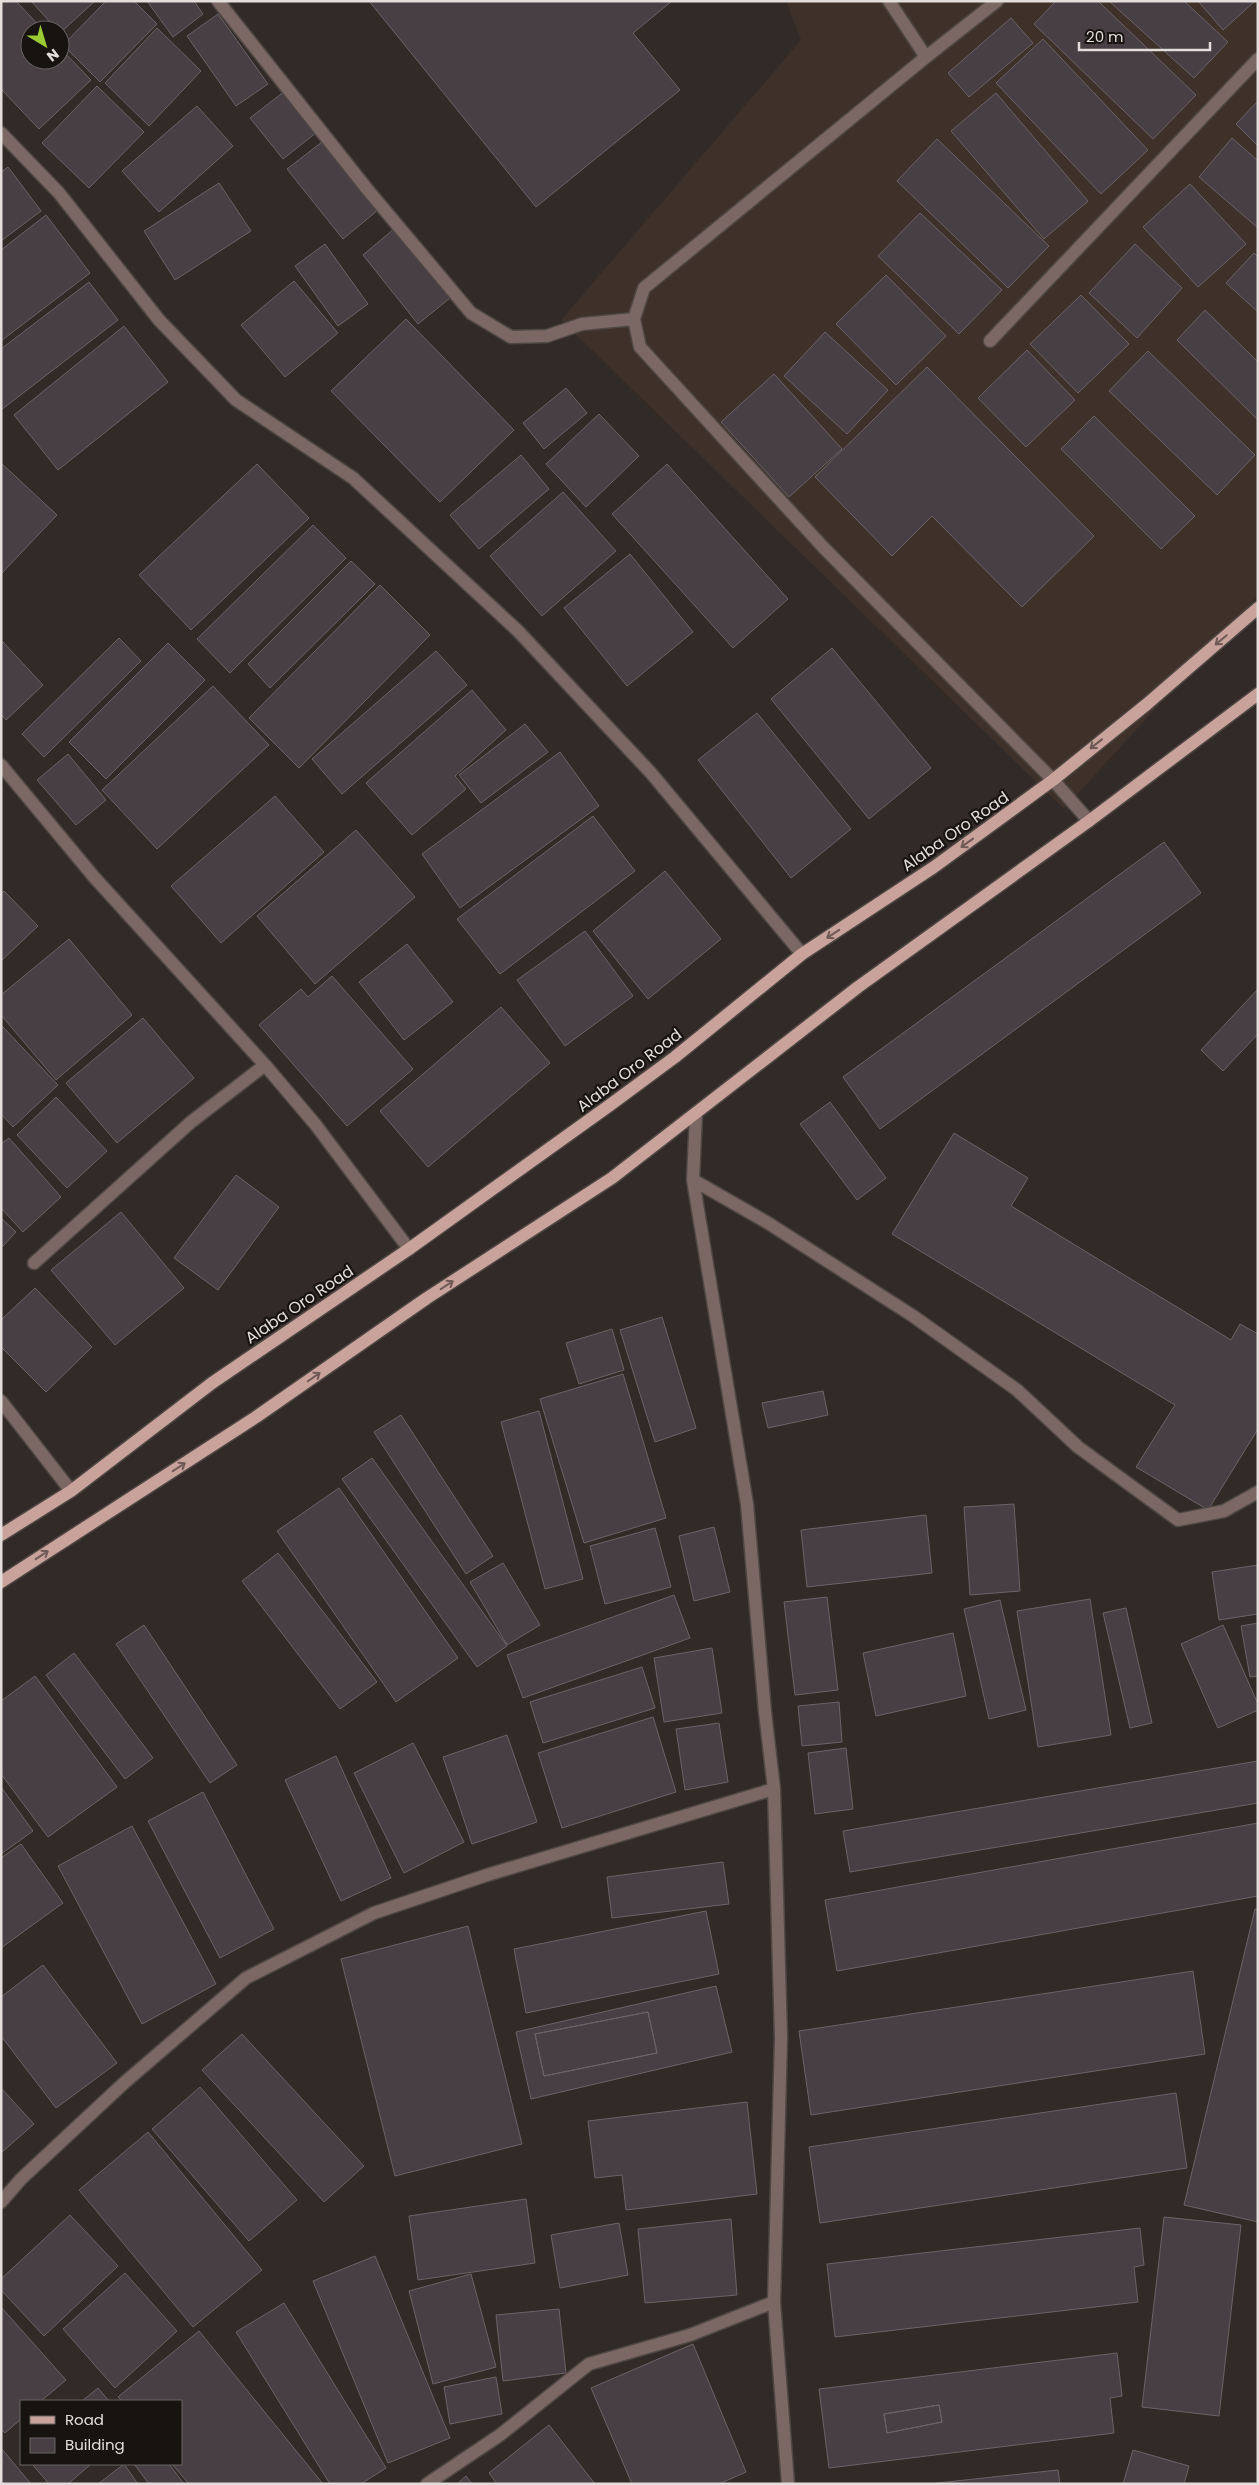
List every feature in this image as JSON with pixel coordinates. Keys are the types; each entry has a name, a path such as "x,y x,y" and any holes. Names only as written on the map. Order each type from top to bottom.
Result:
{"main road":[{"name":"Alaba Oro Road","path":"1,1535 71,1491 212,1383 409,1249 675,1056 802,954 934,867 1053,780 1147,704 1258,608"},
{"path":"1,1582 256,1417 427,1298 612,1178 858,987 1089,821 1258,694"}],"street":[{"path":"218,1 367,190 471,313 512,337 547,336 582,324 634,319"},
{"path":"889,1 926,56"},
{"path":"996,1 926,56 644,288 634,319 640,347 823,547 1053,780 1089,821"},
{"path":"990,341 1258,59"},
{"path":"1,133 59,193 159,320 236,400 353,478 518,631 651,773 802,954"},
{"path":"1,765 94,877 265,1064 315,1124 409,1249"},
{"path":"34,1263 191,1122 265,1064"},
{"path":"696,1113 693,1180 747,1504 774,1789 781,2038 774,2302 788,2484"},
{"path":"693,1180 768,1223 913,1316 1017,1390 1078,1447 1178,1520 1224,1512 1258,1492"},
{"path":"1,1401 71,1491"},
{"path":"1,2202 21,2179 124,2083 246,1978 374,1913 487,1874 774,1789"},
{"path":"427,2484 500,2435 588,2364 690,2335 774,2302"}],"shaded area":[{"path":"786,1 1258,1 1258,596 1064,809 561,320 801,40"}],"building":[{"path":"1,1 16,1 34,20 20,20 20,70 70,70 70,58 91,80 39,129 1,89"},
{"path":"31,1 95,1 70,24 70,20 48,20"},
{"path":"106,1 134,1 157,24 100,82 70,52 70,38"},
{"path":"147,1 194,1 203,14 173,37"},
{"path":"369,1 672,1 633,33 680,90 536,207"},
{"path":"1056,1 1098,1 1196,95 1153,139 1034,24"},
{"path":"1109,1 1184,1 1228,42 1194,78"},
{"path":"1198,1 1255,1 1223,30"},
{"path":"218,14 268,84 236,106 187,36"},
{"path":"1011,18 1033,43 969,97 948,73"},
{"path":"157,28 201,71 149,126 105,83"},
{"path":"1043,39 1148,150 1101,194 996,83"},
{"path":"97,86 144,132 89,188 42,143"},
{"path":"285,91 317,132 283,159 250,118"},
{"path":"996,93 1088,201 1044,239 951,131"},
{"path":"1258,101 1258,146 1236,124"},
{"path":"197,106 233,146 159,212 122,171"},
{"path":"1232,138 1258,161 1258,228 1199,177"},
{"path":"937,139 1049,246 1008,288 897,181"},
{"path":"322,142 378,210 343,239 287,169"},
{"path":"8,167 41,211 1,241 1,172"},
{"path":"219,183 251,231 175,280 144,231"},
{"path":"1190,184 1246,244 1198,287 1143,227"},
{"path":"920,213 1002,290 959,334 878,256"},
{"path":"46,215 90,273 1,341 1,250"},
{"path":"394,229 450,298 418,324 363,255"},
{"path":"325,244 368,304 338,326 295,266"},
{"path":"1135,244 1182,288 1137,338 1089,293"},
{"path":"1254,253 1258,257 1258,312 1226,283"},
{"path":"886,275 946,336 896,385 836,324"},
{"path":"294,281 338,333 285,377 241,325"},
{"path":"89,282 118,320 1,410 1,349"},
{"path":"1081,295 1129,344 1078,393 1030,344"},
{"path":"1205,310 1258,362 1258,420 1177,340"},
{"path":"406,319 514,430 440,502 331,391"},
{"path":"124,326 168,382 58,470 14,415"},
{"path":"825,332 888,390 847,434 784,376"},
{"path":"1027,350 1075,400 1026,447 978,398"},
{"path":"1148,351 1255,455 1217,495 1109,391"},
{"path":"927,367 1094,536 1022,607 932,516 892,556 815,477"},
{"path":"774,374 842,449 789,497 721,422"},
{"path":"566,388 587,413 544,449 523,423"},
{"path":"599,414 639,456 586,507 546,464"},
{"path":"1094,416 1195,516 1161,549 1061,449"},
{"path":"521,455 549,489 479,549 450,515"},
{"path":"1,463 57,515 1,574"},
{"path":"257,464 309,518 191,630 139,575"},
{"path":"667,464 788,599 733,648 612,514"},
{"path":"563,492 616,551 542,616 490,556"},
{"path":"313,525 346,558 230,673 197,639"},
{"path":"630,554 693,632 627,686 564,608"},
{"path":"351,561 375,584 270,688 248,664"},
{"path":"380,585 430,635 299,768 249,718"},
{"path":"119,638 141,661 44,757 22,734"},
{"path":"1,640 43,685 6,720 1,714"},
{"path":"168,643 205,680 106,779 69,742"},
{"path":"832,648 931,768 869,819 771,699"},
{"path":"436,651 467,685 342,794 312,759"},
{"path":"213,686 269,745 157,849 102,790"},
{"path":"472,690 506,730 455,776 466,789 412,835 366,783"},
{"path":"757,713 851,829 791,878 698,760"},
{"path":"525,724 548,752 481,803 459,775"},
{"path":"560,752 599,806 460,908 422,854"},
{"path":"68,754 106,800 76,825 37,780"},
{"path":"275,796 324,852 221,943 171,886"},
{"path":"593,816 635,871 500,974 457,919"},
{"path":"356,830 415,897 315,984 257,916"},
{"path":"1164,842 1201,893 880,1129 843,1077"},
{"path":"665,871 721,939 648,999 593,931"},
{"path":"4,891 38,926 1,961 1,894"},
{"path":"585,931 633,996 565,1046 517,980"},
{"path":"69,939 132,1015 56,1080 1,1015 1,995"},
{"path":"407,944 453,1002 404,1040 359,982"},
{"path":"332,976 413,1069 347,1126 259,1025 301,989 308,997"},
{"path":"1258,989 1258,1034 1223,1071 1201,1050"},
{"path":"501,1007 550,1063 428,1167 380,1111"},
{"path":"143,1018 194,1078 117,1143 66,1083"},
{"path":"1,1025 58,1085 13,1127 1,1114"},
{"path":"56,1097 107,1151 67,1188 17,1135"},
{"path":"830,1102 886,1178 857,1200 800,1124"},
{"path":"954,1133 1028,1178 1011,1206 1231,1340 1240,1324 1258,1334 1258,1429 1208,1510 1136,1467 1175,1405 892,1234"},
{"path":"9,1138 61,1197 23,1232 1,1208 1,1144"},
{"path":"236,1175 279,1207 218,1290 174,1258"},
{"path":"121,1212 184,1288 115,1345 51,1270"},
{"path":"1,1218 16,1232 1,1248"},
{"path":"35,1288 92,1347 46,1392 1,1347 1,1320"},
{"path":"662,1317 696,1428 655,1442 620,1330"},
{"path":"612,1329 624,1370 579,1384 566,1343"},
{"path":"623,1374 666,1518 584,1543 540,1399"},
{"path":"823,1391 828,1415 768,1428 762,1403"},
{"path":"539,1411 583,1579 545,1589 501,1422"},
{"path":"401,1415 493,1556 466,1574 374,1432"},
{"path":"372,1458 507,1646 477,1667 342,1479"},
{"path":"339,1488 458,1658 396,1702 277,1531"},
{"path":"1014,1504 1020,1591 970,1595 964,1507"},
{"path":"926,1515 932,1573 807,1587 801,1530"},
{"path":"714,1527 730,1592 694,1601 679,1536"},
{"path":"655,1528 671,1587 605,1604 590,1546"},
{"path":"278,1553 377,1682 340,1709 242,1581"},
{"path":"503,1563 540,1625 507,1645 470,1582"},
{"path":"1258,1565 1258,1614 1219,1620 1212,1572"},
{"path":"674,1595 690,1638 523,1698 507,1655"},
{"path":"827,1597 838,1690 795,1695 784,1602"},
{"path":"1090,1599 1111,1735 1038,1747 1017,1611"},
{"path":"1000,1600 1026,1710 989,1719 964,1609"},
{"path":"1126,1608 1152,1723 1130,1728 1103,1613"},
{"path":"1258,1623 1258,1676 1250,1677 1241,1626"},
{"path":"144,1625 237,1765 210,1783 116,1644"},
{"path":"1223,1625 1258,1704 1258,1710 1218,1728 1181,1644"},
{"path":"953,1633 966,1696 876,1716 863,1653"},
{"path":"712,1648 722,1713 664,1722 654,1658"},
{"path":"74,1653 153,1758 125,1779 46,1675"},
{"path":"642,1667 655,1708 543,1743 530,1702"},
{"path":"35,1676 117,1787 48,1837 1,1774 1,1701"},
{"path":"839,1702 842,1742 802,1746 798,1706"},
{"path":"653,1717 676,1792 562,1828 538,1753"},
{"path":"719,1723 728,1782 685,1790 676,1729"},
{"path":"507,1735 537,1822 472,1844 443,1757"},
{"path":"413,1743 464,1842 404,1873 354,1773"},
{"path":"846,1748 853,1809 815,1814 808,1753"},
{"path":"336,1756 391,1878 341,1901 285,1780"},
{"path":"1258,1761 1258,1803 850,1872 843,1831"},
{"path":"1,1787 33,1831 1,1854"},
{"path":"203,1792 274,1929 220,1958 148,1821"},
{"path":"1258,1823 1258,1896 837,1971 825,1900"},
{"path":"132,1826 216,1984 142,2024 58,1866"},
{"path":"21,1844 63,1903 1,1948 1,1858"},
{"path":"723,1862 729,1904 612,1918 607,1877"},
{"path":"1255,1909 1258,1910 1258,2222 1184,2205"},
{"path":"706,1911 719,1974 526,2013 514,1949"},
{"path":"468,1926 522,2144 395,2176 341,1959"},
{"path":"43,1965 117,2063 56,2108 1,2036 1,1997"},
{"path":"1193,1971 1205,2054 811,2115 799,2031"},
{"path":"716,1986 732,2052 531,2099 516,2032","holes":["648,2012 657,2053 544,2076 535,2034"]},
{"path":"648,2012 657,2053 544,2076 535,2034"},
{"path":"242,2034 364,2166 324,2202 202,2070"},
{"path":"200,2087 297,2200 249,2241 152,2129"},
{"path":"1,2088 34,2124 1,2153"},
{"path":"1176,2093 1187,2168 820,2223 809,2147"},
{"path":"747,2102 757,2194 626,2210 622,2175 595,2178 588,2121"},
{"path":"148,2132 262,2270 193,2327 79,2190"},
{"path":"526,2199 535,2263 418,2280 409,2216"},
{"path":"70,2215 118,2266 44,2336 1,2290 1,2279"},
{"path":"1164,2217 1241,2225 1219,2416 1142,2407"},
{"path":"731,2219 737,2295 645,2303 638,2229"},
{"path":"619,2223 628,2275 560,2288 551,2235"},
{"path":"1140,2228 1144,2265 1134,2267 1138,2302 835,2337 827,2264"},
{"path":"375,2256 450,2438 388,2463 313,2281"},
{"path":"125,2273 177,2331 115,2388 63,2329"},
{"path":"471,2274 496,2367 433,2384 409,2291"},
{"path":"284,2303 386,2468 361,2484 330,2484 236,2332"},
{"path":"1,2307 66,2380 42,2400 20,2400 20,2420 5,2433 1,2429"},
{"path":"559,2309 566,2373 503,2381 496,2315"},
{"path":"199,2331 323,2484 189,2484 173,2465 182,2465 182,2400 121,2400 118,2397"},
{"path":"693,2344 746,2472 719,2484 632,2484 591,2388"},
{"path":"1117,2353 1122,2396 1110,2398 1114,2433 829,2468 819,2389","holes":["939,2405 942,2422 887,2433 884,2414"]},
{"path":"496,2377 502,2414 450,2424 444,2387"},
{"path":"98,2388 108,2400 83,2400"},
{"path":"939,2405 942,2422 887,2433 884,2414"},
{"path":"549,2425 595,2484 497,2484 489,2473"},
{"path":"1,2448 31,2484 1,2484"},
{"path":"1133,2450 1189,2466 1184,2484 1123,2484"},
{"path":"33,2465 90,2465 68,2484 49,2484"},
{"path":"125,2465 138,2484 98,2484"},
{"path":"135,2465 170,2465 184,2484 149,2484"},
{"path":"1058,2470 1060,2484 928,2484"},
{"path":"466,2476 472,2484 457,2484"}]}
